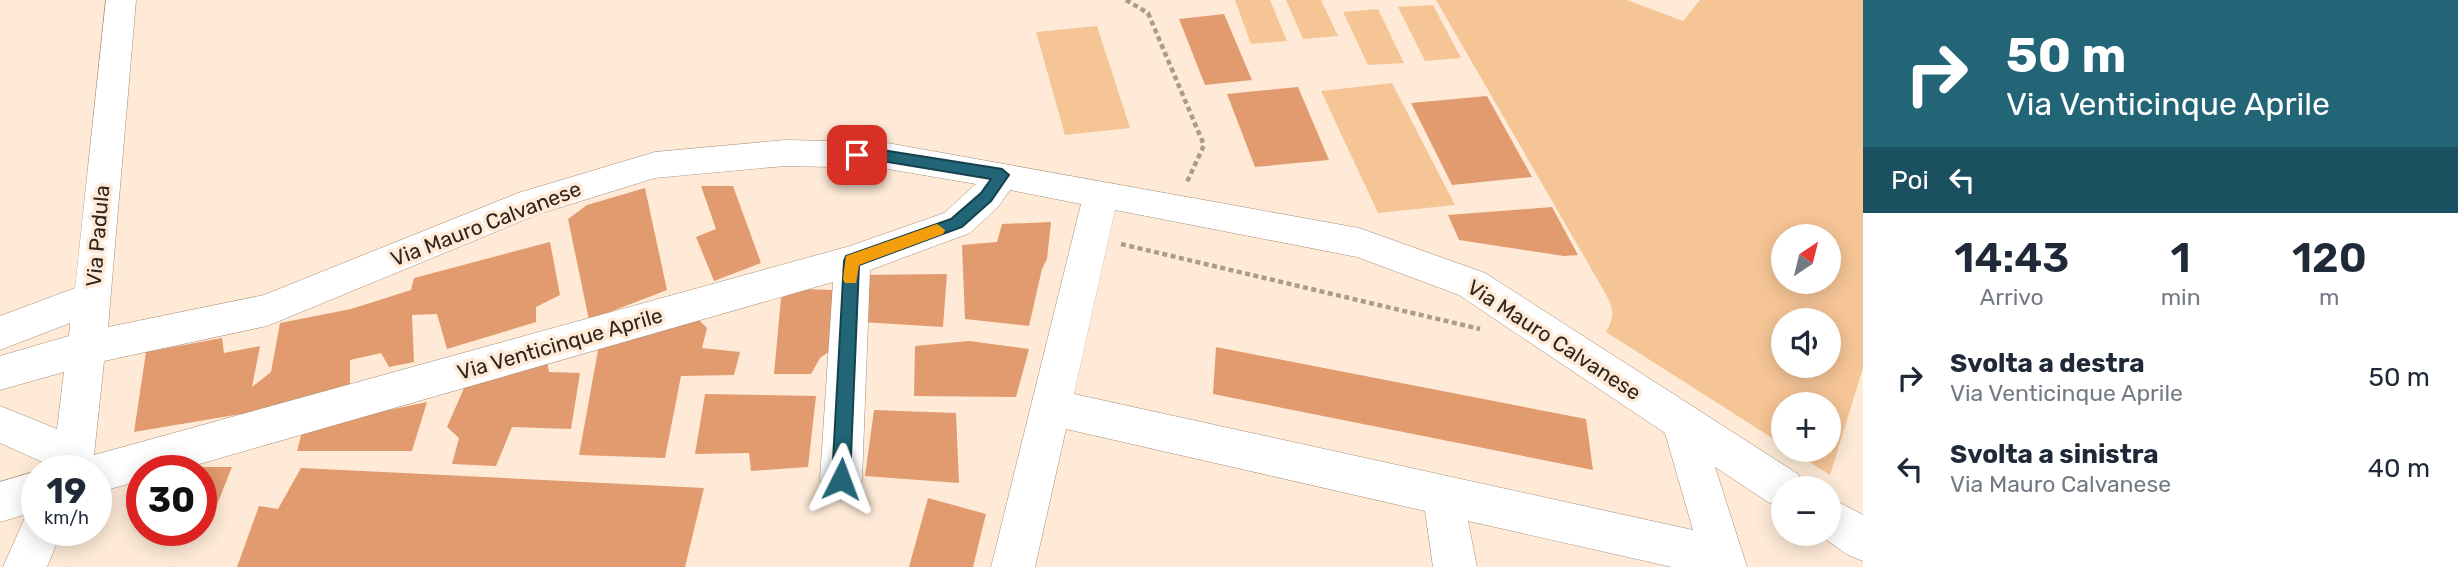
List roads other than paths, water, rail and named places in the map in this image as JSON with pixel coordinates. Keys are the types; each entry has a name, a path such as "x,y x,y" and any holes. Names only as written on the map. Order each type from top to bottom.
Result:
{"street":[{"name":"Via Padula","path":"80,455 87,348 121,0"},
{"name":"Via Mauro Calvanese","path":"0,373 87,348 267,310 530,202 655,165 785,153 882,155 1002,175 1359,243 1472,284 1771,480"},
{"name":"Via Venticinque Aprile","path":"112,458 852,261 957,223 986,197 1002,175"},
{"path":"1013,567 1101,195"},
{"path":"841,479 852,261"},
{"path":"0,333 92,298"},
{"path":"1050,407 1723,562 1682,423"},
{"path":"0,424 57,455"},
{"path":"0,502 21,496"},
{"path":"1443,496 1455,567"},
{"path":"1841,525 1863,540"},
{"path":"25,567 34,546"}]}
